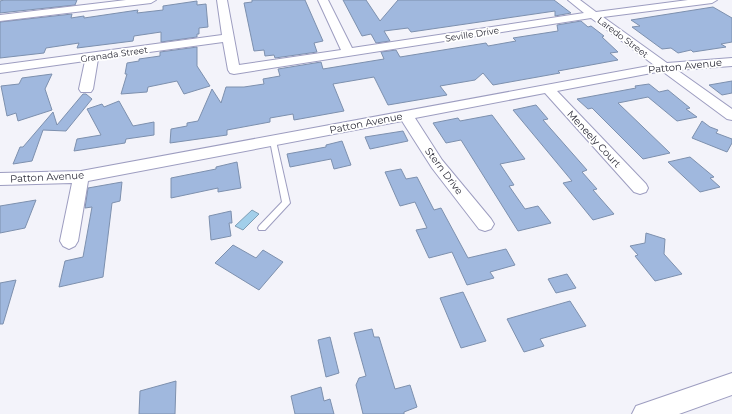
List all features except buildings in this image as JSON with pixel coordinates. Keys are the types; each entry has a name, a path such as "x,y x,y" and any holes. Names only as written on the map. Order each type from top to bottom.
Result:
{"street":[{"path":"0,18 151,0"},
{"path":"222,0 228,38"},
{"path":"323,0 348,53"},
{"name":"Laredo Street","path":"573,0 662,67 732,116"},
{"name":"Seville Drive","path":"228,38 234,70 593,15 712,0"},
{"name":"Granada Street","path":"0,69 228,38"},
{"path":"86,90 92,57"},
{"name":"Patton Avenue","path":"0,180 81,177 662,67 732,62"},
{"name":"Meneely Court","path":"548,89 640,188"},
{"name":"Stern Drive","path":"406,116 436,164 485,224"},
{"path":"69,241 81,177"},
{"path":"644,414 732,384"}],"lane":[{"path":"262,228 286,203 273,141"}],"water":[{"path":"252,210 259,214 243,230 235,226"}]}
